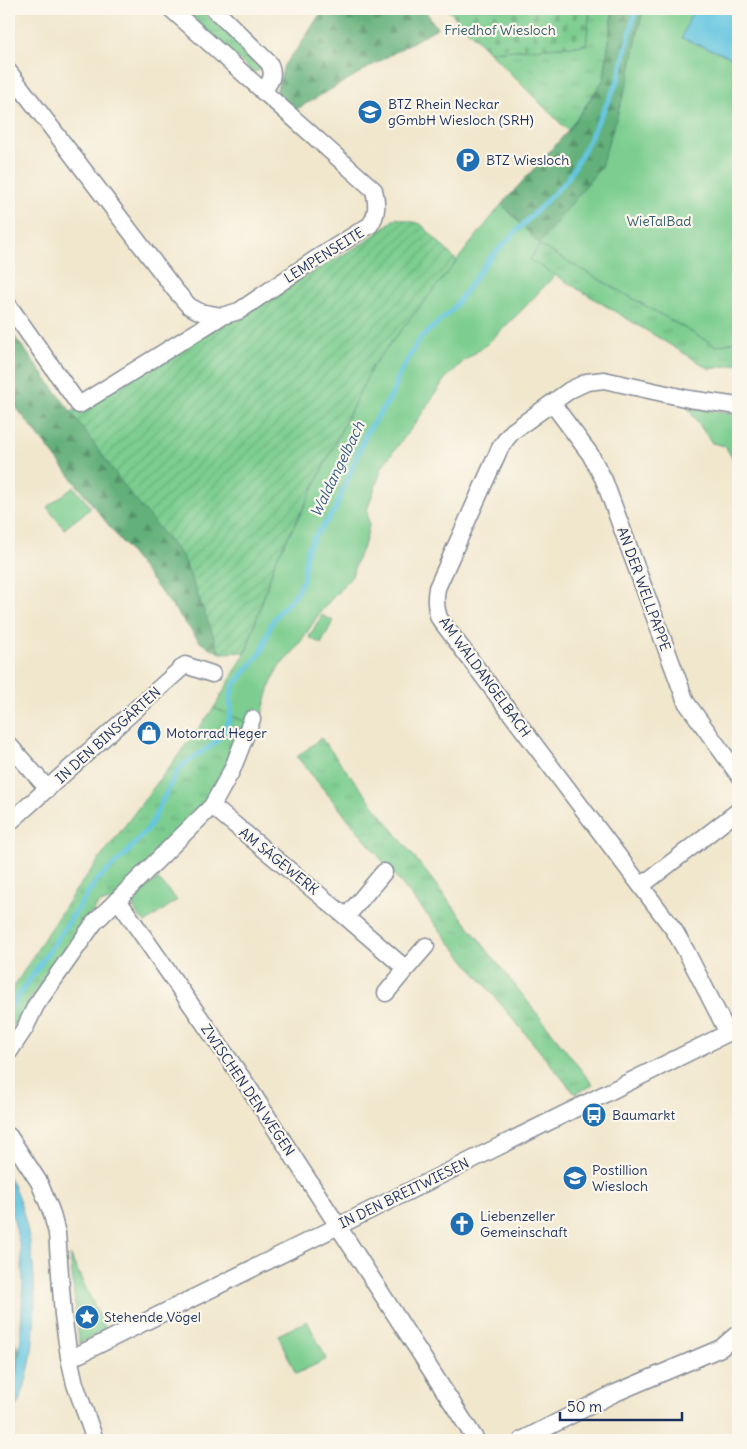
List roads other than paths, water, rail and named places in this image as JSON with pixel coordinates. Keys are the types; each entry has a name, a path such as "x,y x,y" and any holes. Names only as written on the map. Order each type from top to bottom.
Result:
{"street":[{"name":"LEMPENSEITE","path":"9,306 78,405 222,316 239,311 370,225 375,219 377,210 374,190 170,9"},
{"path":"214,9 269,63 273,70 272,80 263,92"},
{"path":"9,72 175,290 189,306 200,312 222,316"},
{"name":"AM WALDANGELBACH","path":"733,1031 681,941 439,618 436,606 437,588 500,448 513,432 570,390 587,382 604,380 689,399 738,406"},
{"name":"AN DER WELLPAPPE","path":"552,403 590,454 604,480 686,702 738,774"},
{"name":"IN DEN BINSGÄRTEN","path":"9,823 185,665 212,674"},
{"path":"9,1052 25,1028 36,1005 94,923 212,806 232,770 252,718"},
{"path":"9,745 48,790"},
{"name":"AM SÄGEWERK","path":"212,806 346,917 406,970"},
{"path":"641,886 738,811"},
{"path":"346,917 384,872"},
{"name":"ZWISCHEN DEN WEGEN","path":"118,900 247,1085 476,1440"},
{"path":"386,993 426,946"},
{"name":"IN DEN BREITWIESEN","path":"69,1357 80,1354 733,1031"},
{"path":"9,1136 39,1182 51,1211 56,1233 69,1357 75,1384 96,1440"},
{"path":"522,1440 613,1394 721,1348 736,1335"}],"water":[{"path":"693,9 738,9 738,60 682,38"},
{"path":"9,1177 19,1199 26,1224 31,1252 35,1310 30,1365 24,1388 9,1424 9,1393 15,1377 20,1351 23,1284 21,1251 14,1220 9,1208"}],"waterway":[{"name":"Waldangelbach","path":"9,1010 97,880 125,855 150,826 175,775 184,764 211,746 220,737 228,723 231,711 230,698 234,685 261,653 271,624 278,613 296,594 303,580 307,550 314,537 334,512 366,434 392,395 399,375 420,339 452,310 488,260 567,180 582,154 618,81 636,9"}],"place":[{"name":"BTZ Rhein Neckar gGmbH Wiesloch (SRH)","path":"370,112"},
{"name":"BTZ Wiesloch","path":"468,160"},
{"name":"Motorrad Heger","path":"149,733"},
{"name":"Baumarkt","path":"594,1115"},
{"name":"Postillion Wiesloch","path":"575,1178"},
{"name":"Liebenzeller Gemeinschaft","path":"462,1224"},
{"name":"Stehende Vögel","path":"87,1317"}],"park label":[{"name":"Friedhof Wiesloch","path":"500,30"},
{"name":"WieTalBad","path":"659,221"}]}
